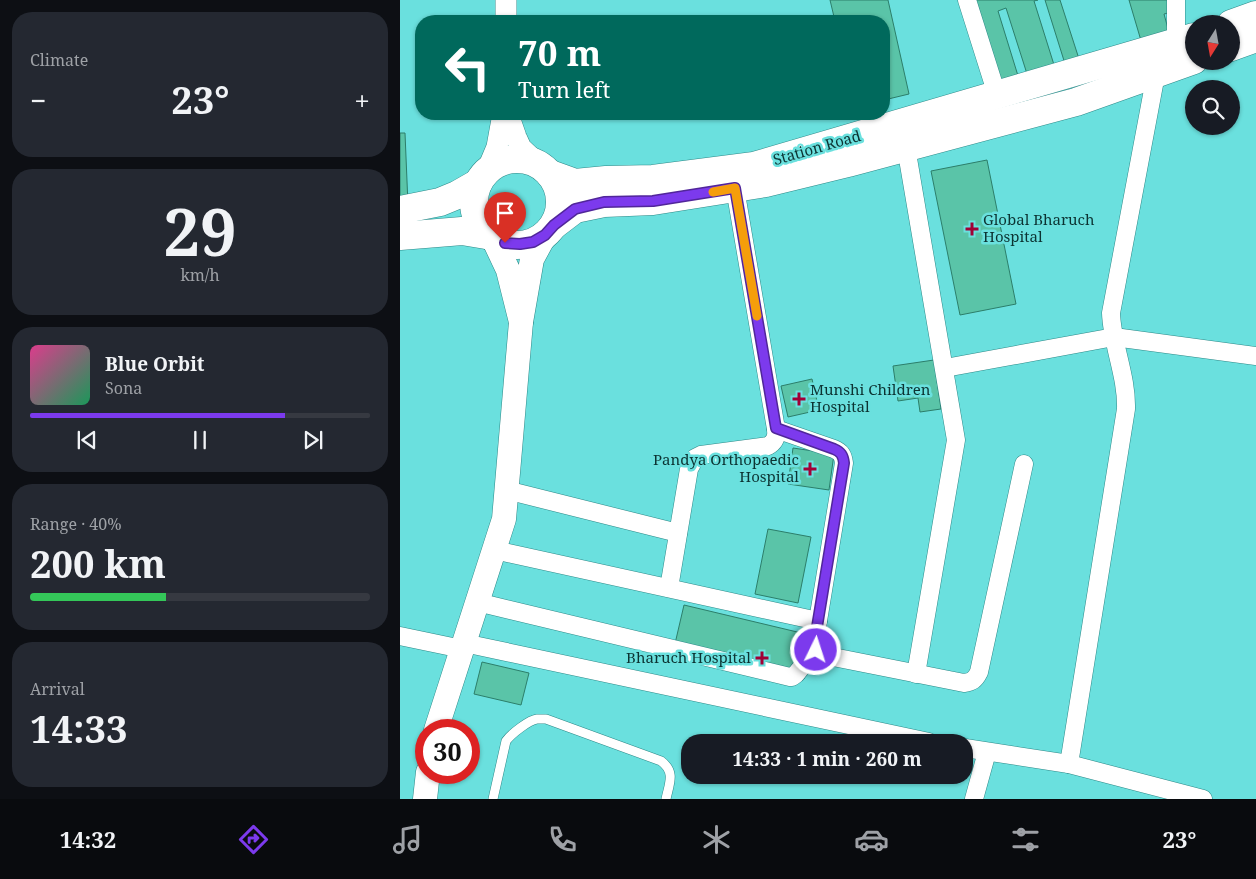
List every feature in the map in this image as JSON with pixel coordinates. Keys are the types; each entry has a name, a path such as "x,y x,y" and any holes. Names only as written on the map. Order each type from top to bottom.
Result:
{"main road":[{"path":"1240,21 1256,15"},
{"path":"1240,44 1256,38"},
{"name":"Station Road","path":"549,230 575,209 604,202 653,201 766,183 1076,102 1151,62 1185,48"},
{"name":"Station Road","path":"545,170 575,183 653,179 748,167 998,95 1151,62"},
{"path":"400,210 440,202 458,195 499,163 513,159 527,160 545,170 557,186 560,199 559,212 532,259 521,322 504,519 440,719"},
{"path":"482,177 474,198 475,212 481,226 492,236 505,243 520,244 533,242 549,230"},
{"path":"400,236 462,231 492,236"},
{"path":"492,236 508,270 521,322"},
{"path":"425,799 427,784"}],"street":[{"path":"506,0 506,15"},
{"path":"967,0 998,95"},
{"path":"1176,0 1185,35"},
{"path":"1069,764 1126,409 1125,392 1111,313 1151,62"},
{"path":"482,177 498,147 502,120"},
{"path":"510,120 521,148 545,170"},
{"path":"906,147 956,434 956,446 916,674"},
{"path":"669,588 689,469 695,458 701,455 768,446 775,439 776,428 735,188"},
{"path":"945,368 1114,337 1256,356"},
{"path":"477,602 792,677 816,650 815,639 844,463 843,456 834,449 776,428"},
{"path":"816,650 824,655 916,674 964,683 975,680 979,672 1024,464"},
{"path":"506,490 678,533"},
{"path":"494,550 818,621"},
{"path":"400,636 463,646 890,734"},
{"path":"973,749 1069,764 1203,799"},
{"path":"974,799 987,752"}],"lane":[{"path":"493,799 506,741 510,736 532,721 546,719 661,761 670,770 666,799"}],"building":[{"path":"830,0 888,0 909,94 890,99 890,15 834,15"},
{"path":"973,0 1038,0 1034,1 1055,68 1028,77 1006,8 998,11 1019,79 1000,85"},
{"path":"1045,0 1060,0 1080,62 1066,67"},
{"path":"1129,0 1171,0 1173,12 1164,14 1170,36 1142,44"},
{"path":"400,133 405,133 408,205 400,205"},
{"path":"987,160 1016,304 960,315 931,171"},
{"path":"934,360 941,409 920,412 918,398 898,401 893,366"},
{"path":"812,379 819,410 788,417 781,386"},
{"path":"793,448 834,454 829,490 788,484"},
{"path":"768,529 811,537 798,603 755,594"},
{"path":"684,605 814,636 804,679 674,648"},
{"path":"482,662 529,673 521,705 474,694"}],"slow traffic":[{"path":"713,192 735,188 757,316"}],"place":[{"name":"Global Bharuch Hospital","path":"972,229"},
{"name":"Munshi Children Hospital","path":"799,399"},
{"name":"Pandya Orthopaedic Hospital","path":"810,469"},
{"name":"Bharuch Hospital","path":"762,658"}],"route":[{"path":"505,243 520,244 533,242 545,235 554,225 575,209 604,202 653,201 735,188 776,428 834,449 843,456 844,463 815,639 816,650"}]}
